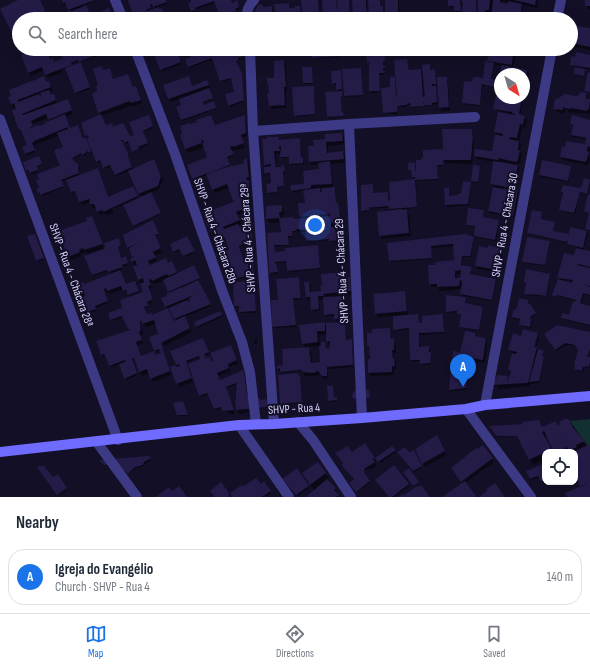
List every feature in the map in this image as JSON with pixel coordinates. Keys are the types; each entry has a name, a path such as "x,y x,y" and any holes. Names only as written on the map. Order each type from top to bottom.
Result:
{"street":[{"path":"115,0 120,12"},
{"path":"248,12 251,3 254,0"},
{"path":"558,12 561,0"},
{"name":"SHVP - Rua 4 - Chácara 28b","path":"138,56 175,154 222,293 242,342 250,372 256,424"},
{"name":"SHVP - Rua 4 - Chácara 29ª","path":"250,56 253,131 274,424"},
{"name":"SHVP - Rua 4 - Chácara 30","path":"485,405 551,56"},
{"path":"253,131 475,117"},
{"name":"SHVP - Rua 4 - Chácara 28ª","path":"0,118 118,440"},
{"name":"SHVP - Rua 4 - Chácara 29","path":"349,124 362,418"},
{"name":"SHVP - Rua 4","path":"0,452 96,441 118,440 239,425 362,418 590,396"},
{"path":"466,409 531,497"},
{"path":"298,422 314,440 351,497"},
{"path":"239,425 289,497"},
{"path":"96,441 137,497"}],"green space":[{"path":"590,419 590,449 570,421"}],"building":[{"path":"18,0 40,0 46,12 12,12 12,33 0,9"},
{"path":"62,0 95,0 68,10 65,2 63,3"},
{"path":"128,0 166,0 167,2 153,7 152,4 150,5 151,8 146,10 159,7 159,9 162,8 163,12 132,12"},
{"path":"191,0 231,0 232,3 238,0 239,7 235,9 236,12 218,12 214,1 191,11 188,4"},
{"path":"301,0 318,0 319,12 302,12"},
{"path":"322,0 336,0 338,9 337,0 349,0 350,12 323,12"},
{"path":"352,0 366,0 367,12 353,12"},
{"path":"368,0 380,0 380,6 383,6 383,12 369,12"},
{"path":"385,0 398,0 398,12 385,12"},
{"path":"448,0 460,0 461,11 454,11 454,6 448,6"},
{"path":"462,0 476,0 476,12 462,12"},
{"path":"478,0 490,0 489,10 485,10 485,12 478,12"},
{"path":"493,0 500,0 500,2 508,4 508,1 522,4 521,12 492,12"},
{"path":"514,0 536,0 535,5"},
{"path":"585,0 590,0 590,6 585,6"},
{"path":"289,3 289,8 300,6 300,12 275,12 274,4"},
{"path":"262,4 263,7 272,6 272,12 255,12 258,5"},
{"path":"86,5 89,12 71,12"},
{"path":"109,8 111,12 100,12"},
{"path":"578,26 590,28 590,47 578,44"},
{"path":"578,52 590,55 590,68 570,65 571,56 578,56"},
{"path":"21,56 49,56 50,59 53,58 54,62 63,58 62,56 94,56 79,62 78,60 71,63 72,65 45,75 42,67 28,73"},
{"path":"155,56 179,56 181,62 160,70"},
{"path":"242,56 238,58 238,61 236,61 242,73 244,100 228,106 225,94 234,92 231,78 220,81 212,58 188,67 185,59 191,57"},
{"path":"312,56 340,56 312,58"},
{"path":"366,56 385,56 385,61 383,62 383,66 385,66 385,68 383,68 384,73 379,73 380,91 369,91 369,62 367,63"},
{"path":"488,56 513,56 512,65 487,61"},
{"path":"407,59 409,70 421,69 423,97 425,97 422,65 430,64 430,70 435,69 436,84 432,84 432,86 436,86 437,102 432,103 432,105 424,105 423,99 424,106 411,107 410,103 407,105 397,106 397,112 383,113 381,88 390,87 390,77 395,77 396,97 397,96 394,60"},
{"path":"284,60 286,87 284,87 285,105 269,106 267,78 274,78 274,61"},
{"path":"485,61 494,63 491,79 494,80 494,87 482,84 480,105 462,103 464,81 471,82 474,77 483,78"},
{"path":"81,62 90,87 75,93 65,68"},
{"path":"502,65 517,68 501,68"},
{"path":"101,66 103,70 110,68 113,79 128,74 133,87 136,86 141,100 131,103 130,101 98,113 92,94 97,91 96,86 98,85 93,69"},
{"path":"302,67 312,67 313,83 303,83"},
{"path":"575,67 585,69 584,76 574,74"},
{"path":"361,68 363,95 344,96 342,69"},
{"path":"341,70 342,89 336,90 336,83 332,84 331,71"},
{"path":"588,72 590,73 590,92 584,91"},
{"path":"44,76 46,82 49,81 51,87 18,100 18,102 39,94 40,96 40,93 49,90 51,95 54,94 56,100 22,114 23,115 68,99 72,110 48,120 46,114 31,121 33,126 28,129 45,124 44,123 65,114 70,128 78,125 83,139 86,137 91,151 89,153 88,151 82,155 81,153 71,159 79,165 79,173 61,180 64,186 40,195 40,192 38,193 36,189 39,188 36,180 39,179 37,174 61,165 59,164 54,150 63,147 57,133 68,129 68,127 34,141 32,143 35,150 25,154 22,147 27,145 21,130 18,128 12,110 16,109 14,103 11,105 8,97 11,96 9,90 34,80 36,82 35,80"},
{"path":"189,76 192,86 207,80 209,85 168,99 163,85"},
{"path":"437,77 447,77 449,107 439,108"},
{"path":"314,86 315,114 294,116 292,87"},
{"path":"209,88 213,98 203,102 204,105 214,101 216,108 181,120 176,107 181,105 179,99"},
{"path":"342,91 342,112 344,116 327,117 325,92"},
{"path":"580,92 586,93 586,98 590,100 589,109 586,111 563,107 563,110 553,109 555,99 565,94 576,96 579,95"},
{"path":"494,104 521,104 519,114 525,116 523,125 520,124 517,138 510,137 509,139 519,141 518,150 520,150 518,160 516,162 498,158 498,160 474,156 475,149 492,151 495,134 502,136 503,134 494,132 498,112 515,115 512,112 493,109"},
{"path":"101,114 106,125 112,123 113,127 122,123 124,124 130,136 134,135 129,122 149,115 153,126 143,131 148,143 138,147 139,149 132,152 128,141 124,143 123,140 121,140 128,153 132,167 115,175 110,165 103,168 100,160 96,162 87,139 89,138 87,135 85,136 81,123"},
{"path":"211,115 215,125 245,115 246,133 241,135 244,143 230,147 234,154 227,157 230,165 192,179 187,165 207,157 202,143 185,149 180,135 182,134 180,126 197,122 196,120"},
{"path":"572,115 590,120 590,147 588,146 587,151 589,152 586,162 560,157 562,146 565,147 566,141 585,144 586,138 571,135 573,125 570,124"},
{"path":"442,129 472,129 473,136 471,160 443,160 443,165 437,165 438,179 415,180 417,207 389,209 388,206 365,208 369,208 369,210 361,211 361,185 373,184 373,193 388,192 388,201 390,200 389,182 415,179 415,177 412,177 411,170 408,170 408,163 415,162 416,171 416,160 421,160 421,158 423,158 423,150 443,149"},
{"path":"342,133 343,141 326,142 327,153 343,151 344,159 309,162 308,146 314,146 313,140 325,139 325,134"},
{"path":"267,137 279,137 279,140 300,138 301,157 303,157 303,163 289,164 289,157 280,157 281,146 279,146 280,151 274,151 276,167 282,167 282,165 284,165 284,186 277,187 277,192 267,193 266,184 271,183 270,173 264,173 264,167 271,166 271,164 264,165 262,139 267,139"},
{"path":"39,156 42,164 37,166 38,170 30,173 28,170 26,171 23,162"},
{"path":"247,158 249,177 246,178 249,180 250,211 246,210 245,208 236,212 240,220 223,227 224,229 238,224 239,227 251,225 252,241 239,246 244,262 253,259 254,275 248,275 228,281 225,271 229,270 222,252 229,250 225,238 216,237 213,231 210,232 205,220 208,219 205,213 236,201 233,201 227,184 212,190 206,174 244,163 243,160"},
{"path":"154,159 161,176 158,186 138,194 128,171"},
{"path":"542,160 571,166 568,181 539,175"},
{"path":"330,161 332,184 311,185 311,188 291,191 290,185 304,184 303,171 319,169 318,163"},
{"path":"493,161 518,165 514,189 518,190 513,216 488,211 493,187 510,190 511,188 490,184"},
{"path":"473,165 480,166 478,182 471,181"},
{"path":"98,168 108,197 133,186 138,196 103,212 102,210 97,212 94,204 89,203 90,199 79,202 75,191 71,192 66,180"},
{"path":"584,178 590,180 587,194 580,192 574,213 559,210 563,185 581,188"},
{"path":"463,181 471,182 468,204 445,205 444,188 449,188 449,196 456,195 461,193"},
{"path":"335,187 336,203 338,203 341,222 331,223 331,227 335,227 336,233 342,232 343,240 329,241 329,239 306,241 305,230 295,229 296,231 292,231 292,236 288,236 289,245 274,245 275,252 285,251 285,248 318,245 320,268 287,271 286,261 275,262 278,272 269,273 267,233 281,232 279,218 266,219 266,206 282,205 282,212 279,212 280,218 294,217 294,219 330,216 330,214 299,217 298,203 305,203 303,190 320,188 320,192 322,192 322,188"},
{"path":"151,192 161,213 133,226 123,205"},
{"path":"588,194 590,195 590,230 585,229 589,213 584,211"},
{"path":"468,208 484,210 483,217 499,220 495,240 474,236 475,226 466,225"},
{"path":"402,209 407,210 409,233 379,236 377,212"},
{"path":"532,210 542,212 541,219 555,222 553,231 569,234 567,242 527,233"},
{"path":"92,216 103,244 84,250 83,248 79,250 80,252 68,257 58,231 87,221 86,218"},
{"path":"153,220 159,234 155,235 161,248 153,252 156,257 148,261 150,265 166,258 168,263 172,261 177,272 168,276 167,274 152,281 151,279 149,280 151,285 148,286 153,299 147,302 148,306 144,307 147,314 151,313 152,315 168,308 174,321 185,316 190,328 161,343 170,371 150,379 147,369 139,372 134,358 132,359 137,373 124,379 119,364 125,362 125,360 109,366 104,354 101,355 96,341 130,330 128,329 122,316 110,320 108,313 122,308 120,300 143,292 140,284 144,282 143,278 138,280 133,266 137,265 135,260 132,262 130,259 134,257 132,257 129,248 138,243 127,248 123,235","holes":["154,320 158,334 149,337 154,351 141,356 136,342 142,340 139,332 141,330 140,321 142,324","159,349 161,353 155,355 154,351"]},
{"path":"570,227 587,231 583,248 567,244"},
{"path":"35,234 44,258 36,261 27,236"},
{"path":"465,234 474,237 470,256 462,256 461,265 472,267 470,274 496,279 492,300 460,294 462,281 460,280 459,286 437,287 437,284 429,284 428,265 436,265 435,262 454,260 453,244 431,246 432,258 389,261 387,243","holes":["461,270 460,278 455,278 455,271"]},
{"path":"187,236 195,251 183,256 179,249 173,252 170,244"},
{"path":"527,237 550,241 545,265 522,262"},
{"path":"119,238 121,246 118,247 121,258 126,256 128,263 122,265 123,267 108,272 107,270 92,275 84,256 104,249 104,243"},
{"path":"488,245 501,248 497,270 475,266 479,246 488,248"},
{"path":"576,248 590,251 590,267 577,265 590,268 590,286 585,285 590,287 590,295 583,293 580,303 590,306 590,325 561,318 562,313 569,315 573,301 575,302 576,300 552,295 558,279 572,283 573,280 557,278 564,253 574,255"},
{"path":"194,265 200,278 168,292 163,280"},
{"path":"526,269 550,274 546,296 524,294"},
{"path":"120,270 126,284 135,281 139,291 128,295 126,290 123,291 121,286 107,291 106,288 104,289 108,301 95,306 96,309 88,312 84,306 82,297 85,296 83,291 79,293 77,285 84,282 84,284"},
{"path":"345,272 345,277 350,277 351,291 323,294 324,296 318,296 319,309 311,310 310,297 306,297 304,282 309,282 310,292 321,291 321,274"},
{"path":"299,277 301,298 293,298 296,325 272,327 271,300 278,300 276,279"},
{"path":"198,280 211,304 174,319 169,308 187,300 188,302 190,301 189,298 194,295 165,307 161,298 167,296 166,294 182,287 184,289 183,287"},
{"path":"254,281 256,311 239,312 239,306 234,306 233,282"},
{"path":"405,291 407,311 375,314 373,294"},
{"path":"446,295 466,297 465,303 483,307 479,330 459,327 461,315 457,314 457,311 446,312"},
{"path":"343,296 345,319 334,319 334,314 324,315 323,297"},
{"path":"519,298 528,300 528,303 536,313 530,317 530,327 519,325 520,319 512,317 513,311 517,308"},
{"path":"220,311 222,315 196,327 194,322"},
{"path":"418,314 419,323 422,323 422,316 443,314 444,332 419,333 419,347 429,346 429,352 431,352 430,363 420,364 420,360 410,360 409,328 393,330 393,316"},
{"path":"325,322 325,331 317,331 318,342 302,344 299,325"},
{"path":"345,322 346,340 352,339 353,365 327,367 327,376 322,376 318,371 314,373 302,372 302,370 280,372 280,368 277,369 277,366 283,365 282,349 309,347 311,363 320,362 319,346 321,346 321,342 325,342 326,349 330,348 330,341 326,342 326,323"},
{"path":"557,325 590,332 590,349 587,357 590,357 589,367 583,367 582,371 574,369 578,350 575,345 565,343 555,350 544,334"},
{"path":"390,328 391,339 394,338 394,350 392,350 395,366 392,366 392,372 368,373 368,359 370,359 369,346 367,346 367,333 372,333 372,329"},
{"path":"523,329 538,333 534,347 537,347 528,383 492,385 490,378 496,379 497,375 508,376 507,383 511,371 508,370 512,353 516,354 517,352 508,350 513,333 521,336"},
{"path":"465,331 476,333 475,336 486,338 483,360 470,358 468,365 462,365 460,378 467,379 466,388 449,390 453,351 460,352"},
{"path":"203,338 209,352 204,354 206,358 210,357 212,362 214,361 210,353 231,345 237,360 228,364 229,368 217,373 220,380 244,370 247,395 249,395 249,399 268,399 269,407 236,410 236,383 226,387 234,410 222,411 221,407 214,409 207,393 199,396 188,364 200,359 199,356 186,361 192,378 176,384 170,367 175,365 176,367 180,366 179,364 176,365 170,351"},
{"path":"538,349 544,351 539,381 529,382"},
{"path":"298,373 300,376 302,402 280,404 278,375"},
{"path":"327,386 333,386 334,397 337,397 337,400 328,401"},
{"path":"369,390 370,398 353,399 352,395 354,391"},
{"path":"183,401 188,415 177,415 173,403"},
{"path":"567,418 568,420 569,419 573,428 585,441 576,445 577,447 572,449 568,449 567,447 564,449 553,449 544,431 542,432 551,449 542,449 542,454 529,460 517,436 497,436 489,426 523,424 522,422 539,420 542,427 556,421 557,425 560,424 559,422"},
{"path":"437,435 445,451 422,464 415,449"},
{"path":"365,443 375,458 373,459 375,462 364,469 364,472 370,481 356,492 349,483 354,479 342,466 343,463 335,453 348,446 352,452"},
{"path":"483,445 493,458 461,482 451,468 476,448 477,449"},
{"path":"589,445 590,447 590,497 567,497 565,493 587,484 580,486 578,482 578,450"},
{"path":"392,446 396,450 378,462 375,458"},
{"path":"405,447 409,452 414,450 422,466 413,471 397,452"},
{"path":"149,456 151,458 144,462 143,465 135,467 128,474 119,465 104,465 99,460"},
{"path":"318,462 326,473 310,485 302,473"},
{"path":"542,464 542,482 538,476 530,479 526,471"},
{"path":"394,465 409,484 392,497 389,497 375,480"},
{"path":"44,466 53,477 58,474 67,488 57,495 37,467"},
{"path":"297,468 309,486 296,495 282,479"},
{"path":"409,468 419,482 413,486 403,472"},
{"path":"256,478 261,484 264,481 271,491 262,497 232,497 230,493"},
{"path":"327,479 336,488 334,490 339,495 336,497 306,497"},
{"path":"465,481 476,496 442,497"},
{"path":"221,482 229,493 228,494 230,497 215,497 210,491"},
{"path":"495,483 505,497 479,497 487,491 486,489"},
{"path":"421,485 430,497 398,497 403,494 404,495"},
{"path":"179,486 187,497 156,497 169,487 172,491"}],"place":[{"name":"Igreja do Evangélio","path":"463,387"}]}
